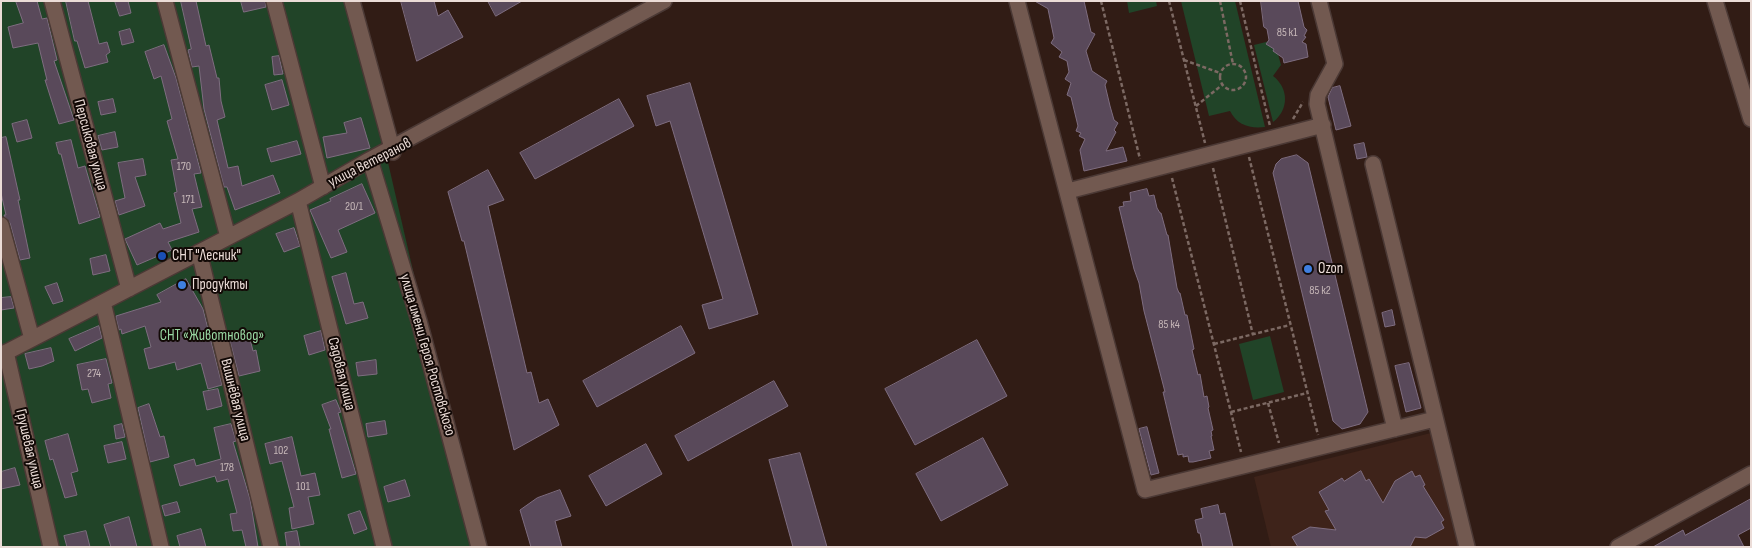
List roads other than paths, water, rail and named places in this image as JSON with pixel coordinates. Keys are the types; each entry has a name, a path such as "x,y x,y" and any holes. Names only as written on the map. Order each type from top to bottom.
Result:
{"street":[{"name":"Персиковая улица","path":"52,1 128,289"},
{"path":"165,1 228,237"},
{"path":"4,354 323,187 274,1"},
{"path":"352,1 392,150"},
{"name":"улица Ветеранов","path":"323,187 371,163 664,1"},
{"name":"улица Ветеранов","path":"323,187 675,1"},
{"path":"1017,1 1145,490 1435,419"},
{"path":"1319,1 1334,59 1334,68 1318,95 1318,104 1395,429"},
{"path":"1715,1 1750,110"},
{"path":"1068,191 1323,125"},
{"name":"улица имени Героя Ростовского","path":"371,163 419,320 479,547"},
{"path":"1372,164 1467,547"},
{"name":"Садовая улица","path":"298,200 384,547"},
{"path":"1,224 32,339"},
{"name":"Вишнёвая улица","path":"199,252 271,547"},
{"path":"103,302 161,547"},
{"name":"Грушевая улица","path":"4,354 51,547"},
{"path":"1618,547 1751,474"}],"place":[{"name":"СНТ \"Лесник\"","path":"162,256"},
{"name":"Ozon","path":"1308,269"},
{"name":"Продукты","path":"182,285"}],"park label":[{"name":"СНТ «Животновод»","path":"212,336"}]}
